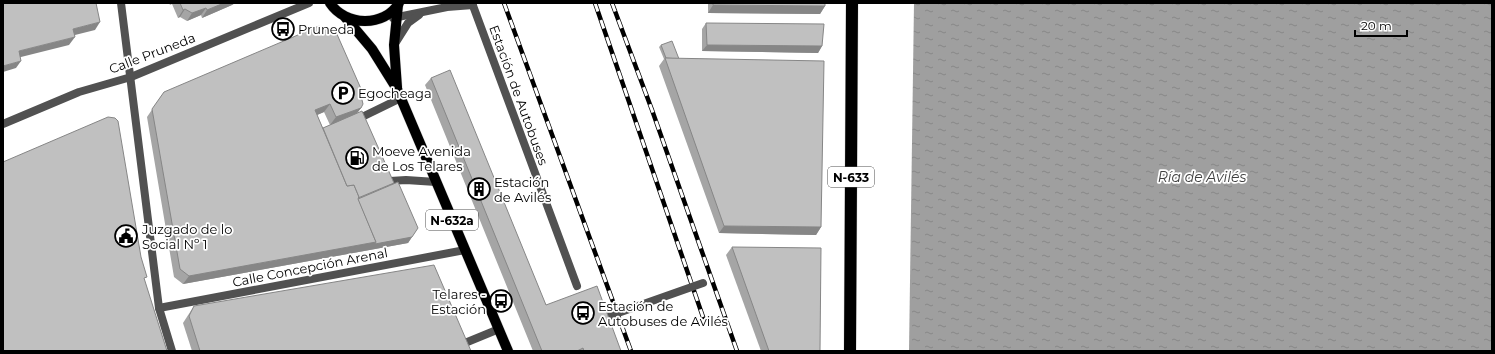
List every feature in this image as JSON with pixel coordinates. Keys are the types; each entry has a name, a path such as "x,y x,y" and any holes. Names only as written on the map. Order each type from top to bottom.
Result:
{"highway":[{"name":"N-633","path":"850,351 852,3"}],"main road":[{"name":"N-632a","path":"330,3 345,17 372,48 397,89 508,351"},
{"name":"N-632a","path":"345,17 359,21 374,20 387,14 398,4"},
{"name":"N-632a","path":"397,89 394,45 398,4"}],"street":[{"path":"121,3 159,308 172,351"},
{"name":"Calle Pruneda","path":"3,124 80,92 131,77 309,3"},
{"name":"Estación de Autobuses","path":"374,20 472,4 577,286"},
{"path":"394,45 408,23 421,13"},
{"path":"362,117 401,98"},
{"path":"390,181 406,180 436,182"},
{"name":"Calle Concepción Arenal","path":"159,308 465,250"},
{"path":"601,319 703,283"},
{"path":"460,345 499,329"}],"water":[{"name":"Ría de Avilés","path":"914,3 1492,3 1492,351 909,351"}],"building":[{"path":"3,3 96,3 100,22 73,29 75,37 19,51 21,61 3,66"},
{"path":"180,3 224,3 207,10 206,8 192,13 185,9 183,10"},
{"path":"713,3 825,3 825,6 713,5"},
{"path":"706,23 824,24 822,46 707,45"},
{"path":"319,26 336,32 362,91 360,92 363,104 361,108 336,117 330,104 315,110 347,186 354,185 376,242 189,276 180,269 152,109 164,92"},
{"path":"672,41 679,59 666,58 661,45"},
{"path":"665,58 824,61 821,227 724,226"},
{"name":"Estación de Avilés","path":"450,70 546,305 597,286 621,351 584,351 583,348 577,351 542,351 431,78"},
{"path":"362,111 394,183 358,198 359,197 354,185 347,186 323,128"},
{"path":"108,117 115,118 118,121 141,257 147,277 144,278 167,351 3,351 3,162"},
{"path":"398,182 418,228 412,237 375,244 376,242 358,199"},
{"path":"732,247 821,248 820,351 769,351"},
{"path":"434,265 471,351 200,351 189,316 194,306"}],"railway":[{"path":"504,3 631,351"},
{"path":"595,3 703,317"},
{"path":"612,3 652,110 737,351"}],"place":[{"name":"Pruneda","path":"283,29"},
{"name":"Egocheaga","path":"343,93"},
{"name":"Moeve Avenida de Los Telares","path":"357,158"},
{"name":"Estación de Avilés","path":"479,189"},
{"name":"Juzgado de lo Social Nº 1","path":"126,236"},
{"name":"Telares - Estación","path":"501,301"},
{"name":"Estación de Autobuses de Avilés","path":"583,313"}]}
